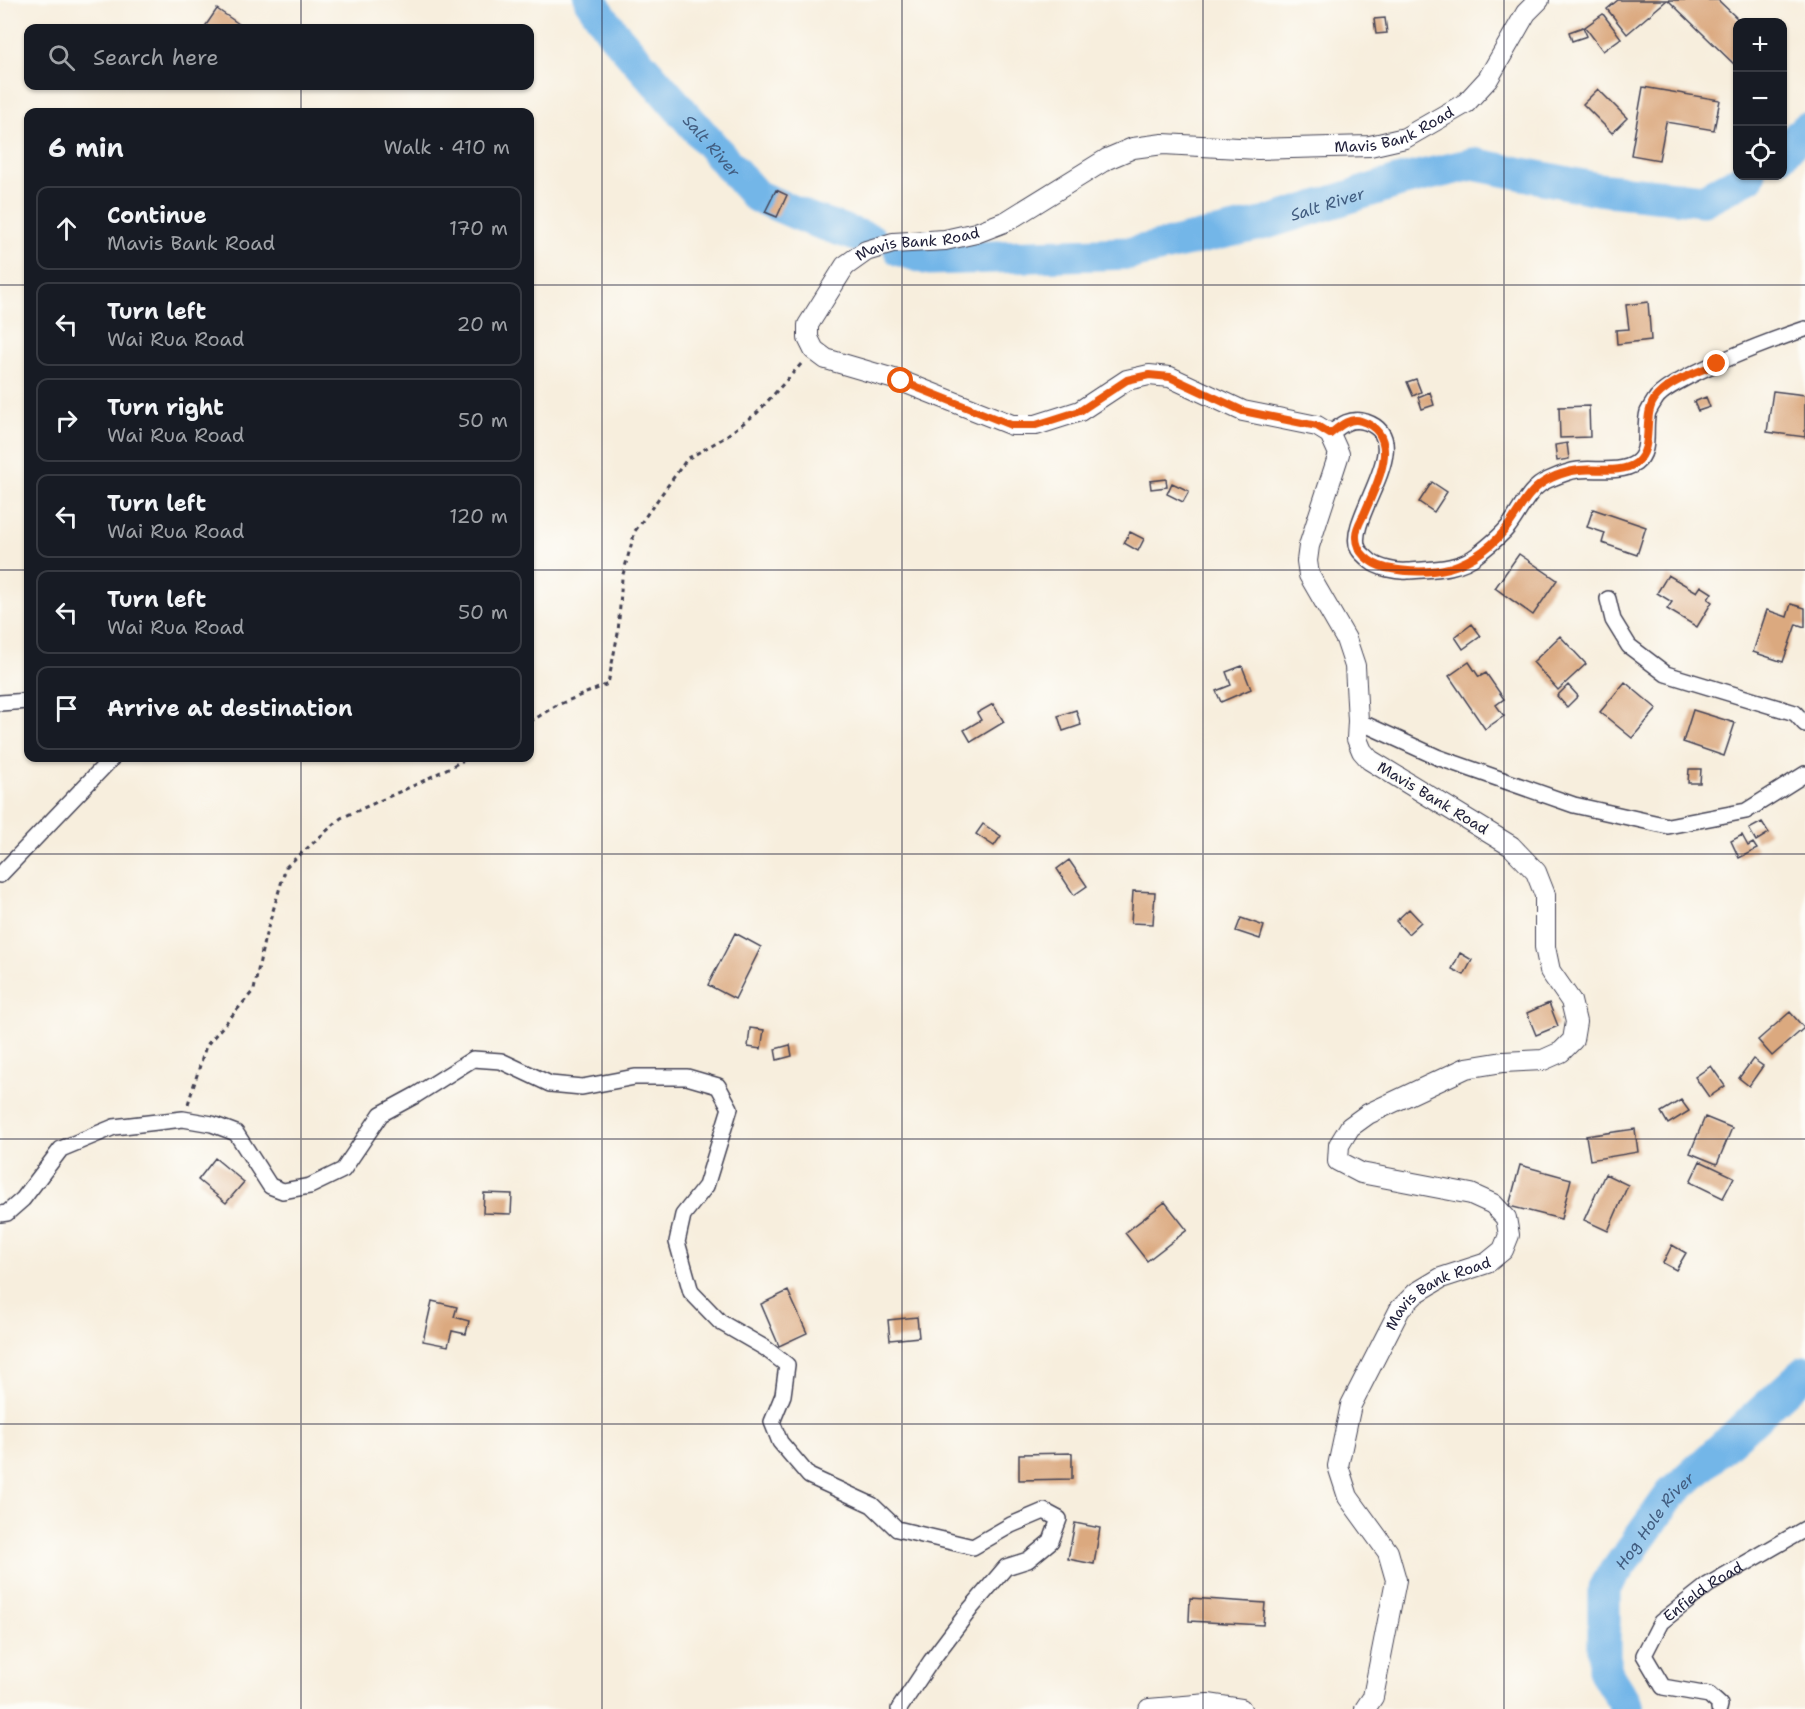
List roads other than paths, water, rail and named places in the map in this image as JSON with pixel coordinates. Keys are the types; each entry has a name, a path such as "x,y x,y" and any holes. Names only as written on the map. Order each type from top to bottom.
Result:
{"street":[{"name":"Mavis Bank Road","path":"1365,1709 1373,1697 1396,1580 1388,1552 1348,1497 1338,1466 1351,1405 1400,1309 1416,1293 1441,1278 1487,1263 1503,1250 1509,1236 1506,1218 1493,1204 1471,1194 1361,1173 1338,1161 1339,1145 1350,1127 1368,1114 1466,1068 1503,1062 1544,1060 1562,1052 1573,1040 1576,1022 1570,1001 1550,971 1545,947 1545,895 1536,872 1511,846 1370,760 1362,752 1357,739 1355,666 1346,639 1309,575 1307,561 1309,546 1339,454 1330,434 1317,426 1243,411 1170,377 1149,375 1127,380 1080,411 1036,425 1011,425 901,381 826,358 814,350 808,338 808,325 845,266 866,251 892,243 945,240 976,233 1007,221 1107,159 1133,148 1163,144 1258,149 1370,146 1405,138 1466,103 1488,79 1526,13 1539,0"},
{"path":"1330,434 1342,424 1356,419 1372,424 1383,437 1385,450 1382,467 1356,533 1358,549 1375,565 1404,572 1447,568 1469,561 1495,541 1509,526 1535,489 1546,480 1577,470 1624,469 1636,463 1642,457 1645,447 1648,413 1656,396 1676,382 1762,344 1805,329"},
{"path":"1608,599 1613,620 1629,646 1666,674 1794,713 1805,724"},
{"path":"0,703 24,701"},
{"path":"1358,721 1437,758 1564,802 1668,826 1746,811 1805,774"},
{"path":"0,875 108,762"},
{"path":"0,1214 7,1213 23,1199 61,1149 114,1127 183,1119 212,1124 236,1133 270,1186 283,1191 310,1186 343,1170 381,1114 416,1095 472,1059 501,1061 550,1084 582,1087 635,1077 687,1077 718,1086 730,1108 706,1186 683,1215 677,1242 691,1292 720,1322 765,1348 787,1365 783,1395 771,1422 780,1442 809,1476 872,1505 897,1529 973,1547 1011,1525 1044,1512 1059,1519 1052,1541 1028,1560 1006,1568 971,1608 931,1661 899,1709"},
{"name":"Enfield Road","path":"1719,1709 1720,1705 1709,1695 1663,1687 1644,1655 1661,1622 1708,1585 1805,1529"},
{"path":"1149,1709 1208,1704 1241,1709"}],"waterway":[{"name":"Salt River","path":"590,0 613,33 756,196 812,220 871,240"},
{"name":"Salt River","path":"1787,149 1805,129"},
{"name":"Salt River","path":"900,250 929,259 1132,253 1266,223 1400,181 1473,164 1598,189 1703,200 1741,180"},
{"name":"Hog Hole River","path":"1628,1709 1604,1670 1604,1588 1671,1494 1805,1372"}]}
